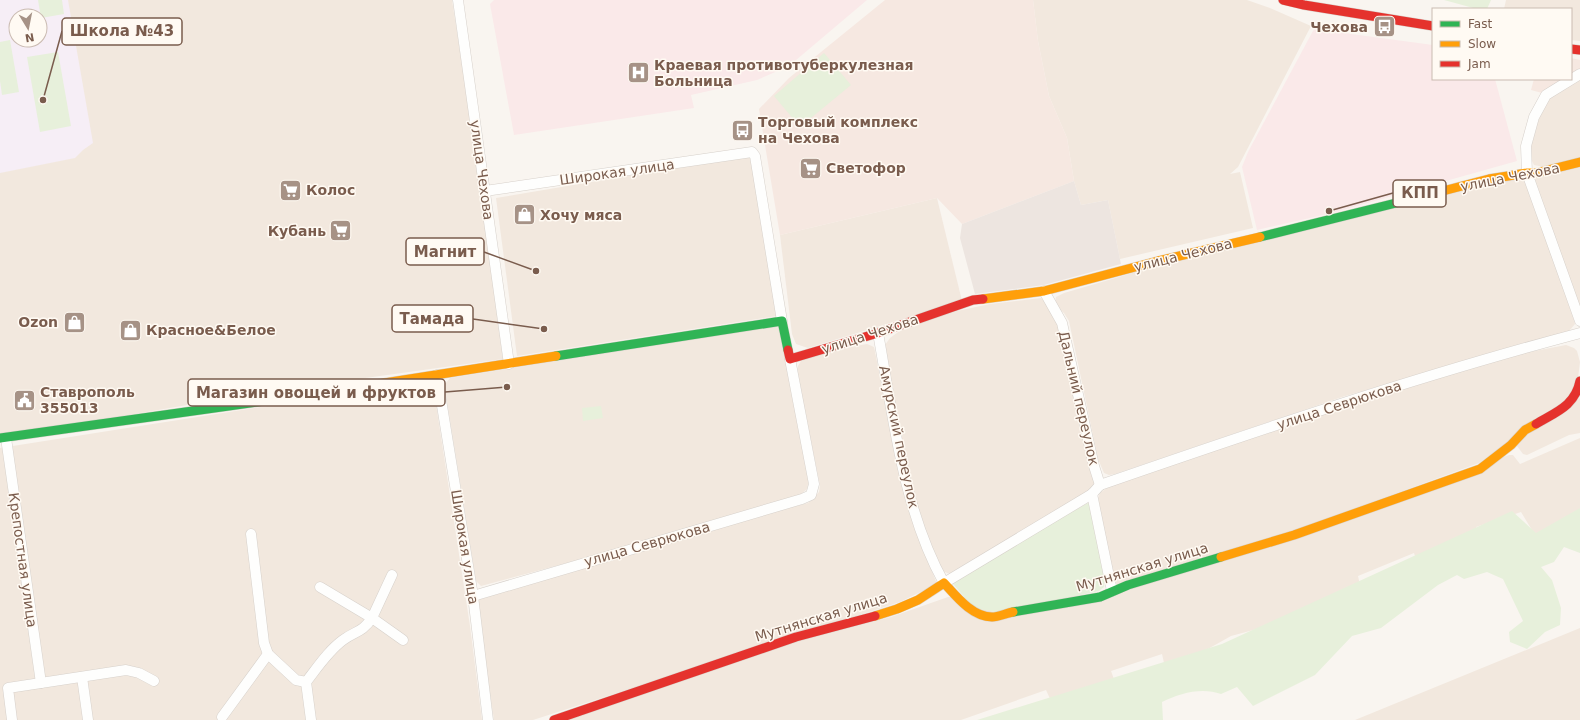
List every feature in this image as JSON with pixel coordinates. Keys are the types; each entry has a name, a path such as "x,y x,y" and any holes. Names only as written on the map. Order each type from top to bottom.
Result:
{"street":[{"name":"улица Чехова","path":"458,0 509,364"},
{"path":"1283,0 1304,5 1432,26"},
{"path":"1570,80 1546,95 1534,117 1526,146 1527,173 1580,321"},
{"name":"Широкая улица","path":"485,191 752,152 755,156 782,321"},
{"name":"улица Чехова","path":"790,359 878,333 973,300 1044,291 1158,261 1338,218 1490,179 1536,173 1580,162"},
{"name":"Дальний переулок","path":"1044,291 1062,324 1094,466 1100,485"},
{"path":"3,438 221,408 782,321 790,359"},
{"name":"Амурский переулок","path":"878,333 904,474 921,530 934,565 944,584"},
{"name":"улица Севрюкова","path":"1100,485 1319,410 1511,351 1580,333"},
{"name":"улица Севрюкова","path":"473,596 802,499 811,495 814,484 790,359"},
{"name":"Широкая улица","path":"437,375 473,596 488,720"},
{"name":"Мутнянская улица","path":"554,720 796,636 897,609 918,600 944,584 965,605 979,614 992,618 1022,609 1100,597 1112,591 1294,535 1480,470 1511,445 1525,430 1568,405 1578,391 1580,381"},
{"name":"Крепостная улица","path":"3,438 41,683"},
{"path":"944,584 1092,494 1100,485"},
{"path":"1092,494 1112,591"},
{"path":"252,534 264,642 268,654 296,680 306,682"},
{"path":"310,720 306,682 333,649 344,639 358,632 368,624 392,575"},
{"path":"320,587 372,618 403,640"},
{"path":"222,717 268,654"},
{"path":"12,720 4,689 126,670 139,673 154,681"},
{"path":"82,677 88,720"}],"shaded area":[{"path":"0,0 452,0 475,148 503,359 264,392 123,416 0,434"},
{"path":"0,0 68,0 93,143 75,158 0,173"},
{"name":"Краевая противотуберкулезная Больница","path":"494,0 867,0 789,66 757,80 691,95 694,108 514,135 490,4"},
{"path":"885,0 1033,0 1038,41 1049,96 1067,138 1074,181 962,224 937,198 780,235 759,109 789,78"},
{"path":"1033,0 1247,0 1270,8 1311,26 1238,167 1230,174 1240,172 1253,228 1120,259 1108,200 1081,205 1074,181 1067,138 1049,96 1038,41"},
{"path":"1506,0 1580,0 1580,41 1572,40 1572,8 1504,8"},
{"path":"1314,29 1432,45 1432,80 1495,80 1517,161 1332,213 1257,230 1242,167 1248,152"},
{"path":"1572,58 1580,60 1580,70 1572,74"},
{"path":"1534,80 1563,80 1542,93 1531,90"},
{"path":"1580,80 1580,158 1544,167 1534,165 1530,157 1533,133 1545,105 1552,95"},
{"path":"751,155 777,316 517,356 496,198"},
{"path":"1580,167 1580,319 1533,179"},
{"path":"1520,177 1526,181 1573,315 1575,324 1569,331 1342,397 1115,474 1109,475 1104,473 1098,459 1069,321 1064,313 1056,306 1056,297 1064,293 1153,267"},
{"path":"1074,181 1081,205 1108,200 1121,264 1044,285 975,294 960,238 962,224"},
{"path":"937,198 962,301 808,348 796,344 792,334 780,235"},
{"path":"1041,298 1047,304 1059,324 1095,483 1087,492 950,574 942,571 927,538 913,493 885,345 890,338 905,327 957,311 990,304"},
{"path":"776,326 781,329 809,479 807,489 800,495 619,549 481,586 476,581 445,389 445,384 450,378"},
{"path":"867,344 874,347 903,489 917,534 937,584 900,602 533,720 494,720 476,599 666,540 808,503 819,492 820,485 797,373 798,366 801,361 834,350"},
{"path":"1566,345 1577,351 1580,362 1578,378 1569,398 1479,463 1288,533 1118,585 1114,582 1107,554 1098,498 1100,493 1108,487 1368,398 1508,356"},
{"path":"430,383 434,391 470,626 482,720 0,720 0,448 261,407"},
{"path":"1580,398 1580,433 1569,435 1527,455 1523,454 1517,446 1517,442"},
{"path":"1580,438 1580,515 1535,535 1521,512 1476,527 1481,544 1424,584 1414,553 1358,576 1362,594 1306,616 1231,636 1199,654 1169,685 1162,654 1111,671 1115,682 1052,703 1046,690 961,720 568,720 788,644 891,617 948,597 1097,601 1509,455 1513,455 1520,464"},
{"path":"1580,628 1580,720 1355,720"}],"green space":[{"path":"38,0 62,0 64,14 48,17 48,8 39,8"},
{"path":"1444,0 1491,0 1487,8 1473,8"},
{"path":"8,40 8,48 11,48 19,92 2,95 0,81 0,42"},
{"path":"58,52 71,126 40,132 27,57"},
{"path":"824,53 851,85 800,127 774,96"},
{"path":"601,406 603,418 583,421 582,408"},
{"path":"1090,502 1105,579 1104,587 1099,591 1001,613 974,608 953,584 957,579 1045,526"},
{"path":"1580,508 1580,553 1564,547 1554,562 1541,567 1552,580 1561,608 1560,625 1545,632 1527,649 1510,642 1509,632 1523,621 1503,579 1487,572 1464,579 1457,575 1438,585 1381,628 1352,636 1315,675 1253,706 1237,687 1221,694 1206,691 1191,692 1162,702 1163,720 977,720 1222,644 1512,511 1536,533"}],"traffic: fast":[{"path":"1260,237 1416,198"},
{"path":"556,356 782,321 788,350"},
{"path":"0,438 314,394"},
{"path":"1013,612 1100,597 1128,585 1221,557"}],"traffic: slow":[{"path":"1416,198 1489,179 1536,173 1580,162"},
{"path":"983,299 1044,291 1158,261 1260,237"},
{"path":"314,394 556,356"},
{"path":"1221,557 1294,535 1480,469 1511,445 1525,430 1536,424"},
{"path":"875,616 918,600 944,583 965,605 978,614 992,617 1013,612"}],"traffic: jam":[{"path":"1283,0 1304,5 1432,26"},
{"path":"1572,49 1580,50"},
{"path":"788,350 790,359 878,333 973,300 983,299"},
{"path":"1536,424 1564,407 1574,397 1580,381"},
{"path":"554,720 796,637 875,616"}],"place":[{"name":"Чехова","path":"1384,27"},
{"name":"Краевая противотуберкулезная Больница","path":"638,73"},
{"name":"Школа №43","path":"43,100"},
{"name":"Торговый комплекс на Чехова","path":"743,130"},
{"name":"Светофор","path":"811,168"},
{"name":"Колос","path":"290,190"},
{"name":"КПП","path":"1329,211"},
{"name":"Хочу мяса","path":"524,215"},
{"name":"Кубань","path":"341,231"},
{"name":"Магнит","path":"536,271"},
{"name":"Ozon","path":"74,322"},
{"name":"Тамада","path":"544,329"},
{"name":"Красное&Белое","path":"131,330"},
{"name":"Магазин овощей и фруктов","path":"507,387"},
{"name":"Ставрополь 355013","path":"25,400"}]}
